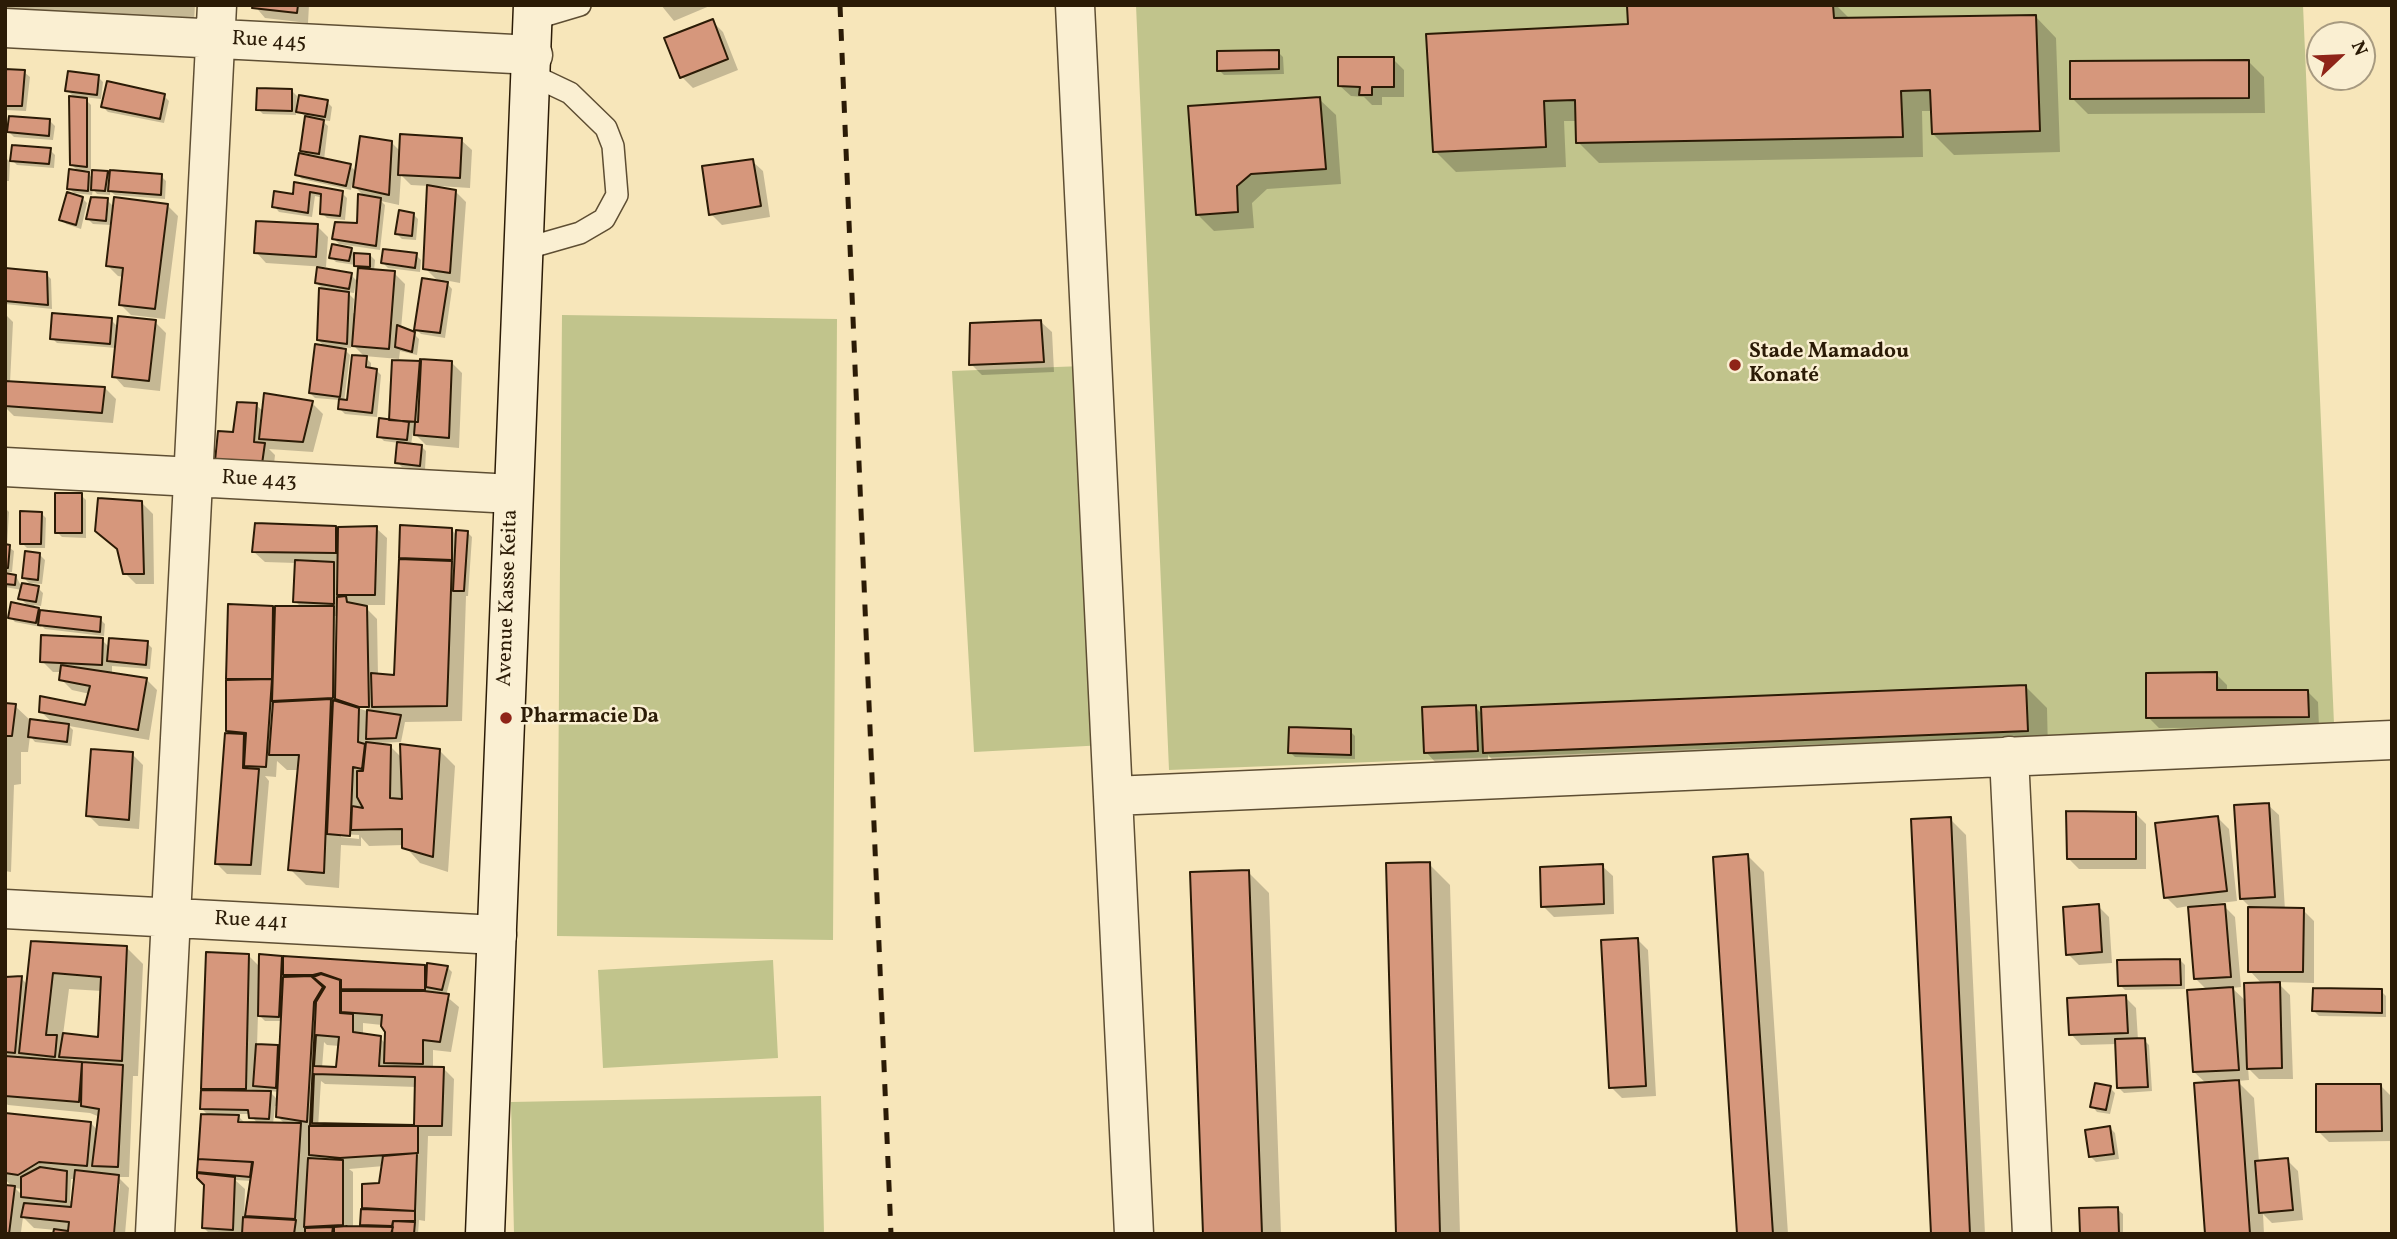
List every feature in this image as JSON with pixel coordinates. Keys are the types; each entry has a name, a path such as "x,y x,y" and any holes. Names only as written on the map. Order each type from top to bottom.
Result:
{"street":[{"path":"1075,5 1135,1234"},
{"name":"Rue 445","path":"5,29 216,23 533,38"},
{"path":"155,1234 216,23"},
{"name":"Avenue Kasse Keita","path":"485,1234 533,38"},
{"name":"Rue 443","path":"5,467 513,494"},
{"path":"1113,796 2392,740"},
{"path":"2009,756 2032,1234"},
{"name":"Rue 441","path":"5,909 497,935"}],"lane":[{"path":"524,249 580,233 604,219 617,195 613,146 606,128 570,93 533,38 580,5"}],"green space":[{"name":"Stade Mamadou Konaté","path":"1136,5 2303,5 2334,724 1169,770"},
{"path":"562,315 837,319 833,940 557,936"},
{"path":"1083,366 1105,745 974,752 952,371"},
{"path":"773,960 778,1058 603,1068 598,970"},
{"path":"821,1096 824,1234 514,1234 511,1102"}],"building":[{"path":"253,5 298,5 297,13 252,8"},
{"path":"1629,5 1833,5 1834,18 2036,15 2040,131 1932,134 1930,90 1901,91 1903,137 1576,143 1575,100 1544,101 1546,147 1433,152 1426,34 1628,24"},
{"path":"713,19 728,59 680,78 664,38"},
{"path":"1279,50 1279,69 1217,71 1217,51"},
{"path":"1338,57 1394,57 1394,87 1372,87 1372,95 1359,95 1360,87 1338,86"},
{"path":"2249,60 2249,98 2070,99 2070,61"},
{"path":"5,69 25,70 22,106 5,106"},
{"path":"68,71 99,75 97,95 65,91"},
{"path":"107,81 165,94 160,119 101,107"},
{"path":"257,88 292,89 292,111 256,110"},
{"path":"299,95 328,100 325,117 296,112"},
{"path":"69,96 87,98 87,167 70,165"},
{"path":"1320,97 1326,169 1251,174 1237,186 1238,212 1196,215 1188,106"},
{"path":"9,116 50,119 49,136 7,132"},
{"path":"305,116 324,120 319,154 300,151"},
{"path":"400,134 462,138 460,178 398,175"},
{"path":"360,136 392,141 389,195 353,187"},
{"path":"12,145 51,148 49,164 10,161"},
{"path":"299,153 351,164 346,186 295,175"},
{"path":"753,159 761,206 709,215 702,166"},
{"path":"69,169 89,172 88,191 67,189"},
{"path":"92,170 108,171 105,191 91,190"},
{"path":"110,170 162,174 161,195 108,191"},
{"path":"294,182 343,191 340,216 320,214 321,194 310,192 308,213 272,207 274,191 293,194"},
{"path":"427,185 456,190 450,273 423,269"},
{"path":"67,192 83,197 76,225 59,220"},
{"path":"358,194 381,198 376,246 332,239 335,222 357,223"},
{"path":"91,197 108,198 106,221 86,219"},
{"path":"114,197 168,204 155,309 119,305 123,268 106,266"},
{"path":"399,210 414,213 412,236 395,234"},
{"path":"256,221 318,224 316,257 254,253"},
{"path":"332,244 352,248 349,261 329,258"},
{"path":"383,249 417,253 415,268 381,263"},
{"path":"354,253 370,254 370,267 354,266"},
{"path":"317,267 352,273 349,289 315,283"},
{"path":"5,268 47,272 48,305 5,301"},
{"path":"358,268 395,271 389,349 352,346"},
{"path":"422,278 448,282 440,333 414,330"},
{"path":"319,288 349,292 347,344 317,340"},
{"path":"52,313 112,318 110,344 50,339"},
{"path":"118,316 156,320 149,381 112,377"},
{"path":"1041,320 1044,362 969,365 970,323"},
{"path":"397,325 415,332 412,352 395,347"},
{"path":"315,344 346,349 340,397 309,393"},
{"path":"352,355 367,356 366,367 377,369 372,413 338,409 339,399 347,400"},
{"path":"420,359 452,361 449,438 414,435"},
{"path":"392,360 421,361 418,422 389,420"},
{"path":"5,381 105,387 102,413 5,406"},
{"path":"264,393 313,401 303,442 259,439"},
{"path":"237,402 257,403 254,442 265,443 262,464 215,461 218,431 233,432"},
{"path":"379,418 409,422 407,440 377,437"},
{"path":"397,442 422,445 420,466 395,463"},
{"path":"55,493 82,493 82,533 55,533"},
{"path":"98,498 142,501 144,574 123,574 117,549 95,531"},
{"path":"20,511 42,512 41,544 20,544"},
{"path":"255,523 336,526 336,553 252,552"},
{"path":"400,525 452,528 452,560 399,558"},
{"path":"377,526 375,595 337,595 338,527"},
{"path":"456,530 468,531 464,591 453,591"},
{"path":"5,544 10,545 8,568 5,568"},
{"path":"25,551 40,553 38,580 22,578"},
{"path":"399,559 452,561 447,706 372,707 371,673 394,675"},
{"path":"295,560 334,562 334,604 293,602"},
{"path":"5,573 16,575 15,585 5,584"},
{"path":"22,583 39,586 36,602 18,599"},
{"path":"346,596 347,602 367,606 369,707 359,707 335,699 337,597"},
{"path":"11,602 39,608 36,623 8,618"},
{"path":"228,604 273,606 272,679 226,679"},
{"path":"275,606 334,606 333,698 272,701"},
{"path":"40,610 101,617 100,632 38,625"},
{"path":"41,635 103,638 102,665 40,662"},
{"path":"109,638 148,641 146,665 107,661"},
{"path":"61,665 147,678 138,730 39,712 40,696 85,705 90,686 59,680"},
{"path":"2217,672 2217,690 2308,690 2309,717 2146,718 2146,673"},
{"path":"272,679 266,767 244,766 246,733 226,731 226,680"},
{"path":"2026,685 2028,731 1483,753 1481,707"},
{"path":"331,699 324,873 288,870 299,755 269,755 273,702"},
{"path":"333,700 359,708 358,742 365,744 362,769 353,767 350,836 327,834"},
{"path":"5,703 16,704 12,736 6,736 5,768"},
{"path":"1476,705 1478,751 1424,753 1422,707"},
{"path":"367,710 401,715 396,738 366,739"},
{"path":"30,719 69,724 67,742 28,737"},
{"path":"1289,727 1351,729 1351,755 1288,753"},
{"path":"225,733 244,734 243,768 259,769 251,865 215,864"},
{"path":"366,742 391,745 390,798 402,799 400,744 440,749 433,857 402,848 402,829 351,830 352,806 363,808 357,797 357,771 363,771"},
{"path":"91,749 133,752 129,820 86,816"},
{"path":"2269,803 2275,897 2240,899 2234,805"},
{"path":"2066,811 2136,812 2136,859 2067,859"},
{"path":"2218,816 2227,891 2164,898 2155,823"},
{"path":"1951,817 1970,1234 1931,1234 1911,819"},
{"path":"1748,854 1773,1234 1737,1234 1713,857"},
{"path":"1430,862 1440,1234 1396,1234 1386,863"},
{"path":"1603,864 1604,904 1541,907 1540,867"},
{"path":"1249,870 1262,1234 1203,1234 1190,872"},
{"path":"2099,904 2102,952 2066,955 2063,907"},
{"path":"2225,904 2231,977 2194,979 2188,907"},
{"path":"2248,907 2304,908 2303,972 2248,972"},
{"path":"1638,938 1646,1086 1609,1088 1601,940"},
{"path":"31,941 127,946 122,1061 59,1057 63,1033 98,1037 101,977 53,973 46,1035 57,1035 55,1057 19,1053"},
{"path":"206,952 249,954 246,1089 201,1089"},
{"path":"259,954 282,956 279,1017 258,1016"},
{"path":"283,956 425,965 425,990 341,989 341,980 321,973 283,975"},
{"path":"2180,959 2181,985 2118,986 2117,960"},
{"path":"427,963 448,966 442,990 426,987"},
{"path":"321,974 340,980 340,1013 353,1014 353,1032 381,1036 379,1066 444,1067 442,1126 310,1125 316,1002 325,987 313,977","holes":["316,1035 339,1037 336,1067 314,1066","314,1074 415,1077 414,1125 312,1123"]},
{"path":"22,976 15,1053 5,1052 5,977"},
{"path":"311,976 323,987 314,1002 307,1122 276,1117 283,977"},
{"path":"2280,982 2282,1068 2247,1069 2244,983"},
{"path":"2233,987 2239,1070 2193,1072 2187,990"},
{"path":"2313,988 2382,989 2382,1013 2312,1011"},
{"path":"341,991 424,991 449,994 440,1042 423,1040 423,1064 384,1063 385,1032 381,1026 382,1015 341,1012"},
{"path":"2126,995 2128,1033 2069,1035 2067,998"},
{"path":"2145,1038 2148,1087 2117,1088 2115,1039"},
{"path":"256,1044 278,1045 276,1088 253,1086"},
{"path":"5,1056 82,1062 79,1102 5,1096"},
{"path":"82,1062 123,1065 118,1167 92,1166 99,1109 81,1106"},
{"path":"2239,1080 2250,1234 2205,1234 2194,1083"},
{"path":"2095,1083 2111,1086 2106,1110 2090,1107"},
{"path":"2316,1084 2381,1084 2382,1131 2316,1132"},
{"path":"201,1090 271,1091 269,1119 249,1118 248,1110 200,1109"},
{"path":"5,1113 91,1122 87,1166 39,1162 18,1175 5,1173"},
{"path":"201,1114 239,1115 238,1122 301,1123 295,1219 245,1216 253,1162 198,1159"},
{"path":"309,1126 418,1126 418,1153 340,1158 309,1155"},
{"path":"2110,1126 2114,1154 2089,1157 2085,1130"},
{"path":"417,1153 415,1211 362,1208 362,1184 379,1183 383,1156"},
{"path":"308,1158 343,1160 343,1225 304,1227"},
{"path":"2288,1158 2293,1210 2259,1213 2255,1161"},
{"path":"198,1159 252,1162 250,1177 197,1172"},
{"path":"40,1167 67,1171 66,1202 21,1197 21,1177"},
{"path":"75,1170 119,1175 114,1234 53,1234 54,1229 68,1231 69,1222 21,1217 24,1203 71,1207"},
{"path":"197,1173 235,1177 233,1230 202,1228 204,1185 197,1178"},
{"path":"5,1185 15,1186 9,1234 5,1234"},
{"path":"2118,1207 2119,1234 2080,1234 2079,1208"},
{"path":"361,1209 415,1211 415,1221 393,1221 392,1226 360,1225"},
{"path":"243,1217 296,1220 294,1234 242,1234"},
{"path":"393,1221 415,1222 414,1234 392,1234"},
{"path":"333,1227 332,1234 305,1234 305,1228"},
{"path":"334,1227 393,1227 391,1234 334,1234"}],"railway":[{"path":"840,5 891,1234"}],"place":[{"name":"Stade Mamadou Konaté","path":"1735,365"},
{"name":"Pharmacie Da","path":"506,718"}]}
